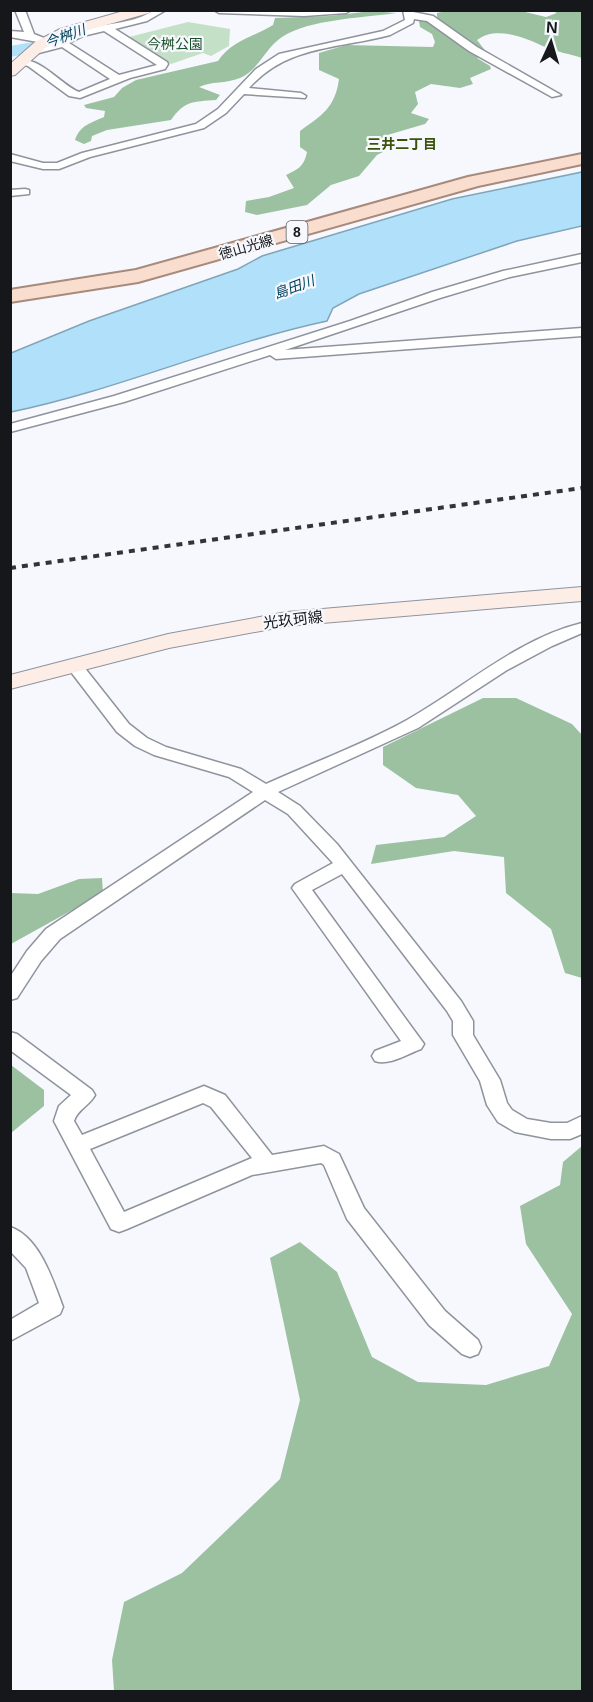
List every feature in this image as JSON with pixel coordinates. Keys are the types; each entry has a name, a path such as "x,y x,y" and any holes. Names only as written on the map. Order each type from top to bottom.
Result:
{"main road":[{"path":"16,67 40,46 78,27 144,10"},
{"name":"徳山光線","path":"10,296 138,276 474,181 582,159"},
{"name":"光玖珂線","path":"10,682 190,636 287,619 582,594"}],"street":[{"path":"20,10 30,36 40,46 63,43 76,35 150,17 161,10"},
{"path":"219,10 304,14 346,10"},
{"path":"304,14 320,10"},
{"path":"10,158 43,166 59,166 86,155 184,132 210,122 240,90 276,59 404,27 410,21 408,12 430,18 483,56 556,95"},
{"path":"16,67 30,63 72,94 80,95 118,79 161,67 163,64 105,27"},
{"path":"10,34 30,36"},
{"path":"63,43 118,79"},
{"path":"240,90 301,96"},
{"path":"10,193 25,192"},
{"path":"10,428 119,399 355,324 447,292 548,264 582,258"},
{"path":"262,352 272,355 298,354 582,332"},
{"path":"10,993 34,956 53,934 266,791 412,724 501,667 546,643 582,628"},
{"path":"74,665 123,728 141,742 160,751 235,773 294,810 345,865 454,1006 462,1021 464,1035 490,1080 497,1105 505,1116 522,1126 551,1131 570,1131 582,1124"},
{"path":"345,865 301,888 414,1044 382,1056"},
{"path":"10,1039 85,1095 66,1112 64,1122 119,1222 249,1167 324,1154 332,1160 355,1213 437,1318 470,1347"},
{"path":"78,1145 204,1094 218,1101 262,1155 263,1164"},
{"path":"10,1236 35,1263 52,1307 10,1332"}],"green space":[{"path":"371,11 396,13 321,23 294,31 276,42 247,74 235,80 199,87 220,95 216,100 185,105 171,120 107,130 92,136 91,141 84,144 75,140 83,128 104,117 105,111 86,108 84,105 114,97 122,88 136,80 218,61 236,44 273,25 275,18 330,16"},
{"path":"521,11 546,17 557,13 552,11 582,11 582,58 511,34 485,36 477,40 487,53 477,58 491,69 470,78 473,84 460,88 431,84 415,92 418,104 411,113 429,119 425,124 384,136 378,145 387,150 377,155 359,176 331,185 307,205 257,215 245,212 246,201 269,197 294,188 286,175 300,167 306,157 307,152 300,147 300,131 331,104 339,79 319,70 319,53 346,45 433,47 435,42 432,34 420,27 419,21 437,19 437,13"},
{"name":"今桝公園","path":"188,22 230,29 229,46 211,56 203,53 171,64 129,37"},
{"path":"483,698 516,698 572,724 582,735 582,978 565,973 551,929 506,893 504,857 454,851 371,864 376,845 444,837 476,816 458,795 416,788 383,765 383,747"},
{"path":"102,878 103,893 11,944 11,893 38,894 79,879"},
{"path":"11,1065 44,1090 44,1106 11,1133"},
{"path":"582,1146 582,1691 114,1691 112,1660 124,1602 182,1573 280,1479 300,1400 270,1258 300,1242 337,1272 372,1357 418,1382 486,1385 549,1366 572,1314 526,1244 520,1206 560,1185 563,1162"}],"water":[{"name":"島田川","path":"582,172 582,226 517,241 359,294 333,308 327,321 248,342 90,392 11,412 11,353 89,321 238,269 262,256 452,199"}],"waterway":[{"name":"今桝川","path":"10,52 50,44 85,28 139,17 154,10"}],"railway":[{"path":"10,568 582,488"}],"district":[{"name":"三井二丁目","path":"402,144"}]}
